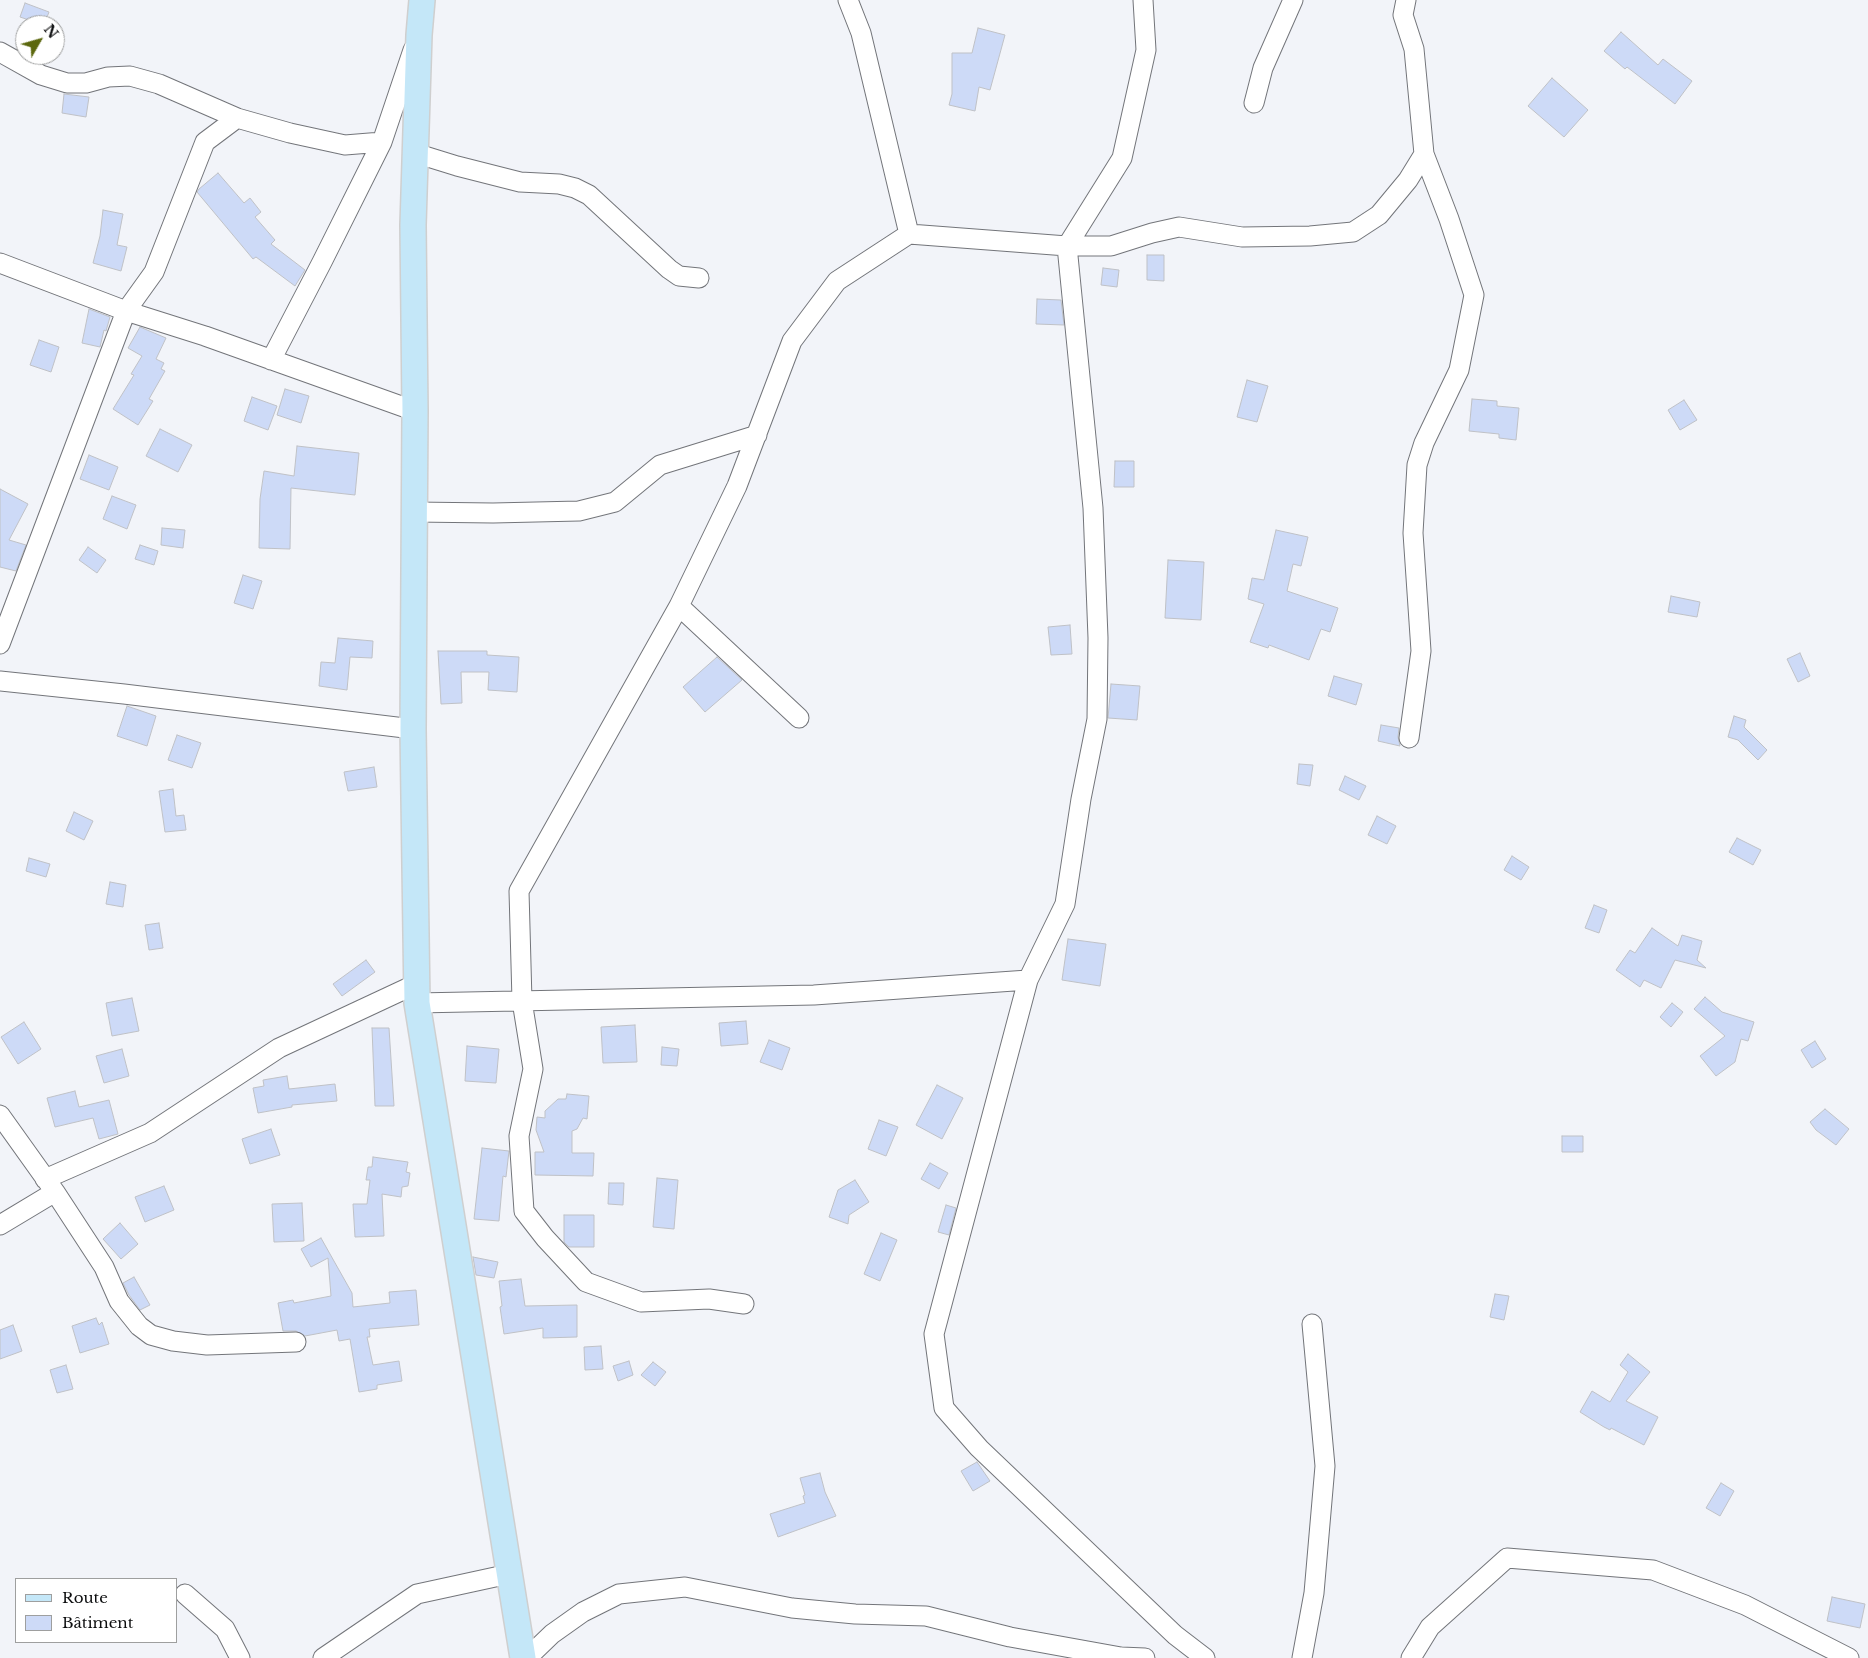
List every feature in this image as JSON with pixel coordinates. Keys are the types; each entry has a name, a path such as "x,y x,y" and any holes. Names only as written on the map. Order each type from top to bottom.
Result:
{"main road":[{"path":"422,0 419,35 413,225 415,411 413,728 417,994 523,1658"}],"street":[{"path":"848,0 861,34 909,234"},
{"path":"1143,0 1146,50 1122,158 1067,246 1093,508 1098,638 1098,719 1081,799 1065,904 1028,980 934,1334 944,1408 979,1448 1175,1635 1205,1658"},
{"path":"1254,103 1262,68 1294,0"},
{"path":"1406,0 1403,15 1414,49 1424,154 1449,218 1474,294 1459,370 1424,443 1417,466 1412,533 1421,651 1409,738"},
{"path":"271,360 382,142 419,35"},
{"path":"0,52 40,75 67,84 86,83 108,77 130,76 158,84 237,118 290,133 345,145 382,142"},
{"path":"0,644 126,311 154,272 204,142 237,118"},
{"path":"415,153 520,182 559,184 574,188 589,195 678,276 699,278"},
{"path":"744,1304 709,1299 641,1302 586,1282 545,1238 524,1212 519,1136 532,1069 522,1001 519,891 680,606 737,486 792,341 837,281 909,234 1067,246 1111,246 1179,227 1242,236 1310,236 1353,232 1380,215 1408,180 1424,154"},
{"path":"0,263 126,311 415,411"},
{"path":"414,512 579,511 615,502 660,465 756,434"},
{"path":"680,606 799,718"},
{"path":"0,682 124,694 413,728"},
{"path":"0,1226 50,1186 150,1133 279,1048 417,994 522,1001 814,996 1028,980"},
{"path":"0,1115 104,1267 119,1301 139,1326 151,1335 173,1341 206,1345 296,1342"},
{"path":"1302,1658 1314,1594 1325,1466 1312,1324"},
{"path":"1411,1658 1430,1627 1506,1558 1653,1570 1745,1605 1849,1658"},
{"path":"323,1658 417,1594 509,1574"},
{"path":"527,1658 552,1634 583,1612 619,1594 685,1587 792,1608 855,1614 926,1616 1010,1637 1122,1657 1144,1658"},
{"path":"185,1594 225,1629 240,1658"}],"building":[{"path":"25,3 49,12 48,15 21,15"},
{"path":"978,28 1005,35 990,90 979,87 975,111 949,105 952,94 952,53 972,53"},
{"path":"1621,32 1658,65 1663,59 1692,81 1675,104 1627,67 1625,69 1604,51"},
{"path":"1552,78 1588,110 1564,137 1528,106"},
{"path":"64,94 89,97 86,117 62,113"},
{"path":"218,173 244,203 250,198 261,212 255,217 275,240 271,244 305,270 295,286 256,257 253,259 197,192"},
{"path":"103,210 123,214 117,245 127,247 121,271 93,263 100,236"},
{"path":"1147,255 1164,255 1164,281 1147,280"},
{"path":"1103,268 1119,270 1117,287 1101,285"},
{"path":"1037,299 1061,300 1064,325 1036,324"},
{"path":"89,309 110,317 106,331 104,330 100,347 82,343"},
{"path":"140,327 166,338 156,359 164,363 161,369 165,371 149,399 153,401 138,425 113,409 134,375 131,374 142,356 128,348"},
{"path":"39,340 59,347 51,372 30,365"},
{"path":"1247,380 1268,386 1257,422 1237,417"},
{"path":"285,389 309,396 301,423 277,415"},
{"path":"252,397 277,406 268,430 244,421"},
{"path":"1472,399 1497,401 1497,406 1519,408 1516,440 1499,438 1499,434 1469,431"},
{"path":"1684,400 1697,420 1680,430 1668,410"},
{"path":"160,429 192,445 178,472 146,456"},
{"path":"297,446 359,453 355,495 291,488 290,549 259,548 260,499 264,471 294,476"},
{"path":"89,455 118,467 109,490 80,479"},
{"path":"1115,461 1134,461 1134,487 1114,487"},
{"path":"0,489 28,504 9,540 26,545 16,571 0,567"},
{"path":"112,496 136,505 127,529 103,519"},
{"path":"162,528 185,530 183,548 161,545"},
{"path":"1276,530 1308,537 1301,566 1293,564 1287,591 1338,608 1330,632 1321,629 1309,660 1269,645 1268,648 1250,642 1264,604 1248,599 1252,578 1264,580"},
{"path":"140,545 158,551 154,565 135,559"},
{"path":"88,547 106,560 97,573 79,560"},
{"path":"1168,560 1204,562 1201,620 1165,618"},
{"path":"243,575 262,581 253,609 234,603"},
{"path":"1671,596 1700,602 1697,617 1668,612"},
{"path":"1070,625 1072,654 1051,655 1048,627"},
{"path":"338,638 373,641 372,658 350,657 347,690 319,686 321,662 335,663"},
{"path":"438,651 487,651 487,655 519,657 517,692 488,690 489,672 461,672 462,703 441,704"},
{"path":"1800,653 1810,676 1798,682 1787,659"},
{"path":"717,657 742,680 705,712 683,687"},
{"path":"1334,676 1362,684 1356,705 1328,696"},
{"path":"1111,684 1140,686 1137,720 1108,718"},
{"path":"127,706 156,716 147,746 117,736"},
{"path":"1734,716 1746,720 1744,727 1767,750 1758,760 1738,740 1728,737"},
{"path":"1381,725 1399,728 1400,746 1378,741"},
{"path":"177,735 201,743 192,768 168,760"},
{"path":"1299,764 1313,765 1310,786 1297,784"},
{"path":"374,767 377,787 348,791 344,772"},
{"path":"1345,776 1366,786 1359,800 1339,790"},
{"path":"173,789 176,816 184,815 186,830 165,832 159,791"},
{"path":"74,812 93,821 84,840 66,831"},
{"path":"1377,816 1396,826 1387,844 1368,835"},
{"path":"1737,838 1761,850 1753,865 1729,852"},
{"path":"1512,856 1529,867 1521,880 1504,870"},
{"path":"29,858 50,864 46,877 26,871"},
{"path":"110,882 126,885 123,907 106,904"},
{"path":"1594,905 1607,910 1599,933 1585,928"},
{"path":"159,923 163,948 149,950 145,925"},
{"path":"1652,928 1678,946 1682,935 1702,941 1697,960 1706,968 1675,960 1661,988 1644,980 1640,987 1616,970 1630,950 1635,953"},
{"path":"1068,939 1106,944 1100,986 1062,980"},
{"path":"366,960 375,972 342,996 333,984"},
{"path":"1705,997 1722,1012 1754,1022 1748,1041 1741,1039 1735,1062 1716,1076 1700,1056 1725,1036 1694,1009"},
{"path":"132,998 139,1031 112,1036 106,1003"},
{"path":"1672,1003 1683,1012 1671,1027 1660,1017"},
{"path":"746,1021 748,1044 721,1046 719,1023"},
{"path":"24,1022 41,1049 18,1064 1,1037"},
{"path":"635,1025 637,1062 603,1063 601,1027"},
{"path":"372,1028 389,1028 394,1106 375,1106"},
{"path":"769,1040 790,1048 782,1070 760,1062"},
{"path":"1815,1041 1826,1059 1812,1068 1801,1050"},
{"path":"467,1046 499,1049 496,1083 465,1081"},
{"path":"662,1047 679,1049 677,1066 661,1065"},
{"path":"122,1049 129,1076 104,1083 96,1056"},
{"path":"287,1076 289,1089 335,1084 337,1101 292,1105 292,1107 258,1113 253,1088 264,1086 263,1080"},
{"path":"937,1085 963,1098 942,1139 916,1125"},
{"path":"75,1091 79,1107 109,1100 118,1134 99,1139 93,1118 55,1127 47,1098"},
{"path":"567,1094 589,1096 587,1119 583,1118 577,1129 572,1131 572,1153 594,1153 593,1176 535,1175 535,1152 544,1152 536,1130 537,1117 545,1118 545,1111 558,1099 566,1099"},
{"path":"1825,1109 1849,1129 1836,1145 1816,1130 1810,1122"},
{"path":"879,1120 898,1127 886,1156 868,1149"},
{"path":"271,1129 280,1155 250,1164 242,1139"},
{"path":"1562,1136 1583,1136 1583,1152 1562,1152"},
{"path":"482,1148 509,1151 506,1177 503,1176 499,1221 474,1219"},
{"path":"373,1157 408,1162 406,1172 410,1173 408,1186 402,1187 401,1197 382,1194 384,1236 355,1237 353,1204 367,1204 370,1180 366,1180 368,1167 372,1167"},
{"path":"930,1163 948,1173 939,1189 921,1179"},
{"path":"657,1178 678,1180 674,1229 653,1227"},
{"path":"855,1180 869,1202 849,1215 848,1224 829,1217 838,1190"},
{"path":"609,1183 624,1183 623,1205 608,1204"},
{"path":"164,1186 174,1210 145,1222 135,1197"},
{"path":"302,1203 304,1241 274,1242 272,1204"},
{"path":"946,1205 956,1208 949,1235 938,1232"},
{"path":"564,1215 594,1215 594,1247 569,1247 564,1242"},
{"path":"120,1223 138,1244 121,1259 103,1239"},
{"path":"881,1233 897,1240 880,1281 864,1274"},
{"path":"321,1238 352,1293 353,1307 390,1303 389,1292 416,1290 419,1325 369,1329 370,1337 367,1337 373,1365 399,1361 402,1381 377,1385 377,1389 359,1392 350,1339 339,1341 337,1330 305,1336 296,1331 283,1331 278,1303 293,1300 294,1303 331,1296 328,1258 311,1267 301,1249"},
{"path":"473,1257 498,1262 494,1278 476,1275"},
{"path":"134,1277 150,1305 140,1310 123,1283"},
{"path":"521,1279 525,1306 577,1305 577,1337 543,1338 543,1328 504,1334 499,1281"},
{"path":"1495,1294 1509,1296 1504,1320 1490,1317"},
{"path":"96,1318 99,1325 102,1322 109,1344 80,1353 72,1326"},
{"path":"13,1325 22,1351 0,1359 0,1330"},
{"path":"601,1346 603,1369 585,1370 584,1347"},
{"path":"1628,1354 1650,1372 1626,1401 1658,1417 1644,1445 1611,1428 1610,1430 1604,1427 1580,1412 1592,1391 1610,1402 1628,1372 1620,1365"},
{"path":"629,1361 633,1375 618,1381 613,1366"},
{"path":"653,1362 666,1372 655,1386 641,1375"},
{"path":"66,1365 73,1389 57,1393 50,1370"},
{"path":"977,1462 990,1481 973,1491 961,1471"},
{"path":"820,1473 825,1492 836,1516 778,1537 770,1514 805,1503 803,1496 805,1495 800,1478"},
{"path":"1721,1483 1734,1491 1720,1516 1706,1508"},
{"path":"1832,1597 1865,1604 1860,1628 1827,1621"}]}
